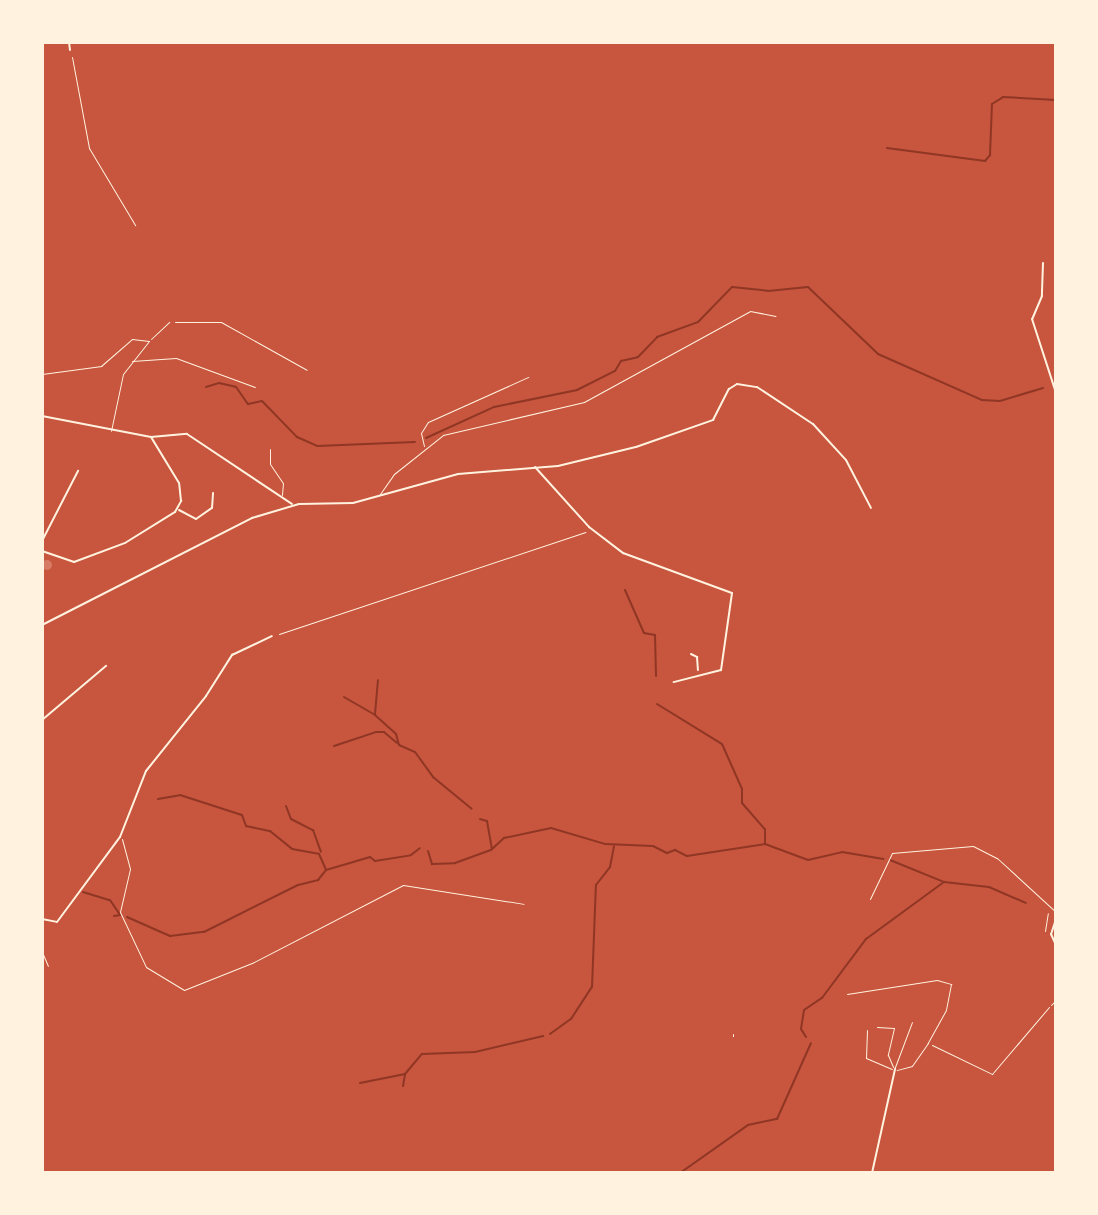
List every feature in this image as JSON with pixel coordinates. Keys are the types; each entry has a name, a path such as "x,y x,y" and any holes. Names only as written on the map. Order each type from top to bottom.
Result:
{"street":[{"path":"69,42 70,50"},
{"path":"1043,263 1042,296 1032,319 1056,393"},
{"path":"42,625 99,601 232,527 293,505 349,504 444,477 511,467 558,466 629,449 700,426 718,416 729,389 749,384 813,424 846,460 871,508"},
{"path":"42,416 151,437 187,434 293,505"},
{"path":"151,437 179,483 178,509 185,518 196,519 212,508 213,493"},
{"path":"534,466 589,527 627,556 732,593 721,670 698,671 674,682"},
{"path":"42,541 78,471"},
{"path":"42,551 63,561 78,561 125,543 178,509"},
{"path":"42,919 57,922 120,837 146,771 206,696 229,658 272,636"},
{"path":"691,654 697,657 698,671"},
{"path":"42,720 106,666"},
{"path":"1056,919 1052,941 1056,945"},
{"path":"872,1173 895,1069"}],"lane":[{"path":"379,495 390,478 425,448 459,430 584,402 750,311 776,316"},
{"path":"111,431 120,381 131,361 149,341 163,333 169,322"},
{"path":"42,374 104,365 132,339 149,341"},
{"path":"131,361 176,358 255,387"},
{"path":"425,448 421,433 428,422 528,377"},
{"path":"270,449 270,464 283,483 282,495"},
{"path":"120,837 130,869 120,912 146,967 184,990 252,963 403,885 524,904"},
{"path":"870,899 892,853 973,846 997,858 1056,912"},
{"path":"42,952 48,966"},
{"path":"847,994 873,987 948,981 952,988 946,1010 928,1043 910,1067 895,1069 866,1058 867,1030"},
{"path":"1051,1005 1056,1000"},
{"path":"895,1022 888,1055 895,1069"},
{"path":"895,1069 912,1022"},
{"path":"877,1027 894,1028"}],"path":[{"path":"70,50 89,148 135,225"},
{"path":"169,322 221,322 307,370"},
{"path":"272,636 511,558 589,527"},
{"path":"1052,941 1044,924 1053,908"},
{"path":"928,1043 992,1074 1051,1005"}],"building":[{"path":"47,560 52,565 47,570 42,565"}],"waterway":[{"path":"887,148 985,161 990,155 992,104 1003,97 1056,100"},
{"path":"426,438 494,407 577,390 615,371 621,361 638,357 657,337 698,322 732,287 768,291 808,287 878,354 982,400 1000,401 1043,388"},
{"path":"206,387 219,383 236,387 248,404 262,401 297,437 317,446 415,442"},
{"path":"625,590 644,633 655,635 656,676"},
{"path":"375,714 378,680"},
{"path":"344,697 375,715 396,734 399,745 415,752 433,777 472,809"},
{"path":"657,704 722,744 742,789 742,803 765,829 765,844 808,860 842,852 883,859"},
{"path":"334,746 376,732 384,732 397,743"},
{"path":"158,799 180,795 242,815 246,826 270,831 292,849 319,854 326,870"},
{"path":"286,806 291,819 313,830 321,852"},
{"path":"480,819 487,821 492,849"},
{"path":"428,851 432,864 455,863 491,850 504,838 551,828 605,844 653,846 667,853 675,850 687,856 765,844"},
{"path":"550,1034 571,1019 592,987 596,885 610,867 614,846"},
{"path":"127,917 170,936 204,932 298,885 318,880 326,870 370,857 375,861 411,855 420,848"},
{"path":"890,860 944,882"},
{"path":"806,1037 801,1029 804,1010 822,998 866,939 944,882 989,887 1026,903"},
{"path":"83,892 110,900 120,915 114,916"},
{"path":"360,1083 405,1074 422,1054 475,1052 543,1036"},
{"path":"680,1173 748,1125 777,1119 811,1043"},
{"path":"403,1086 405,1075"}]}
